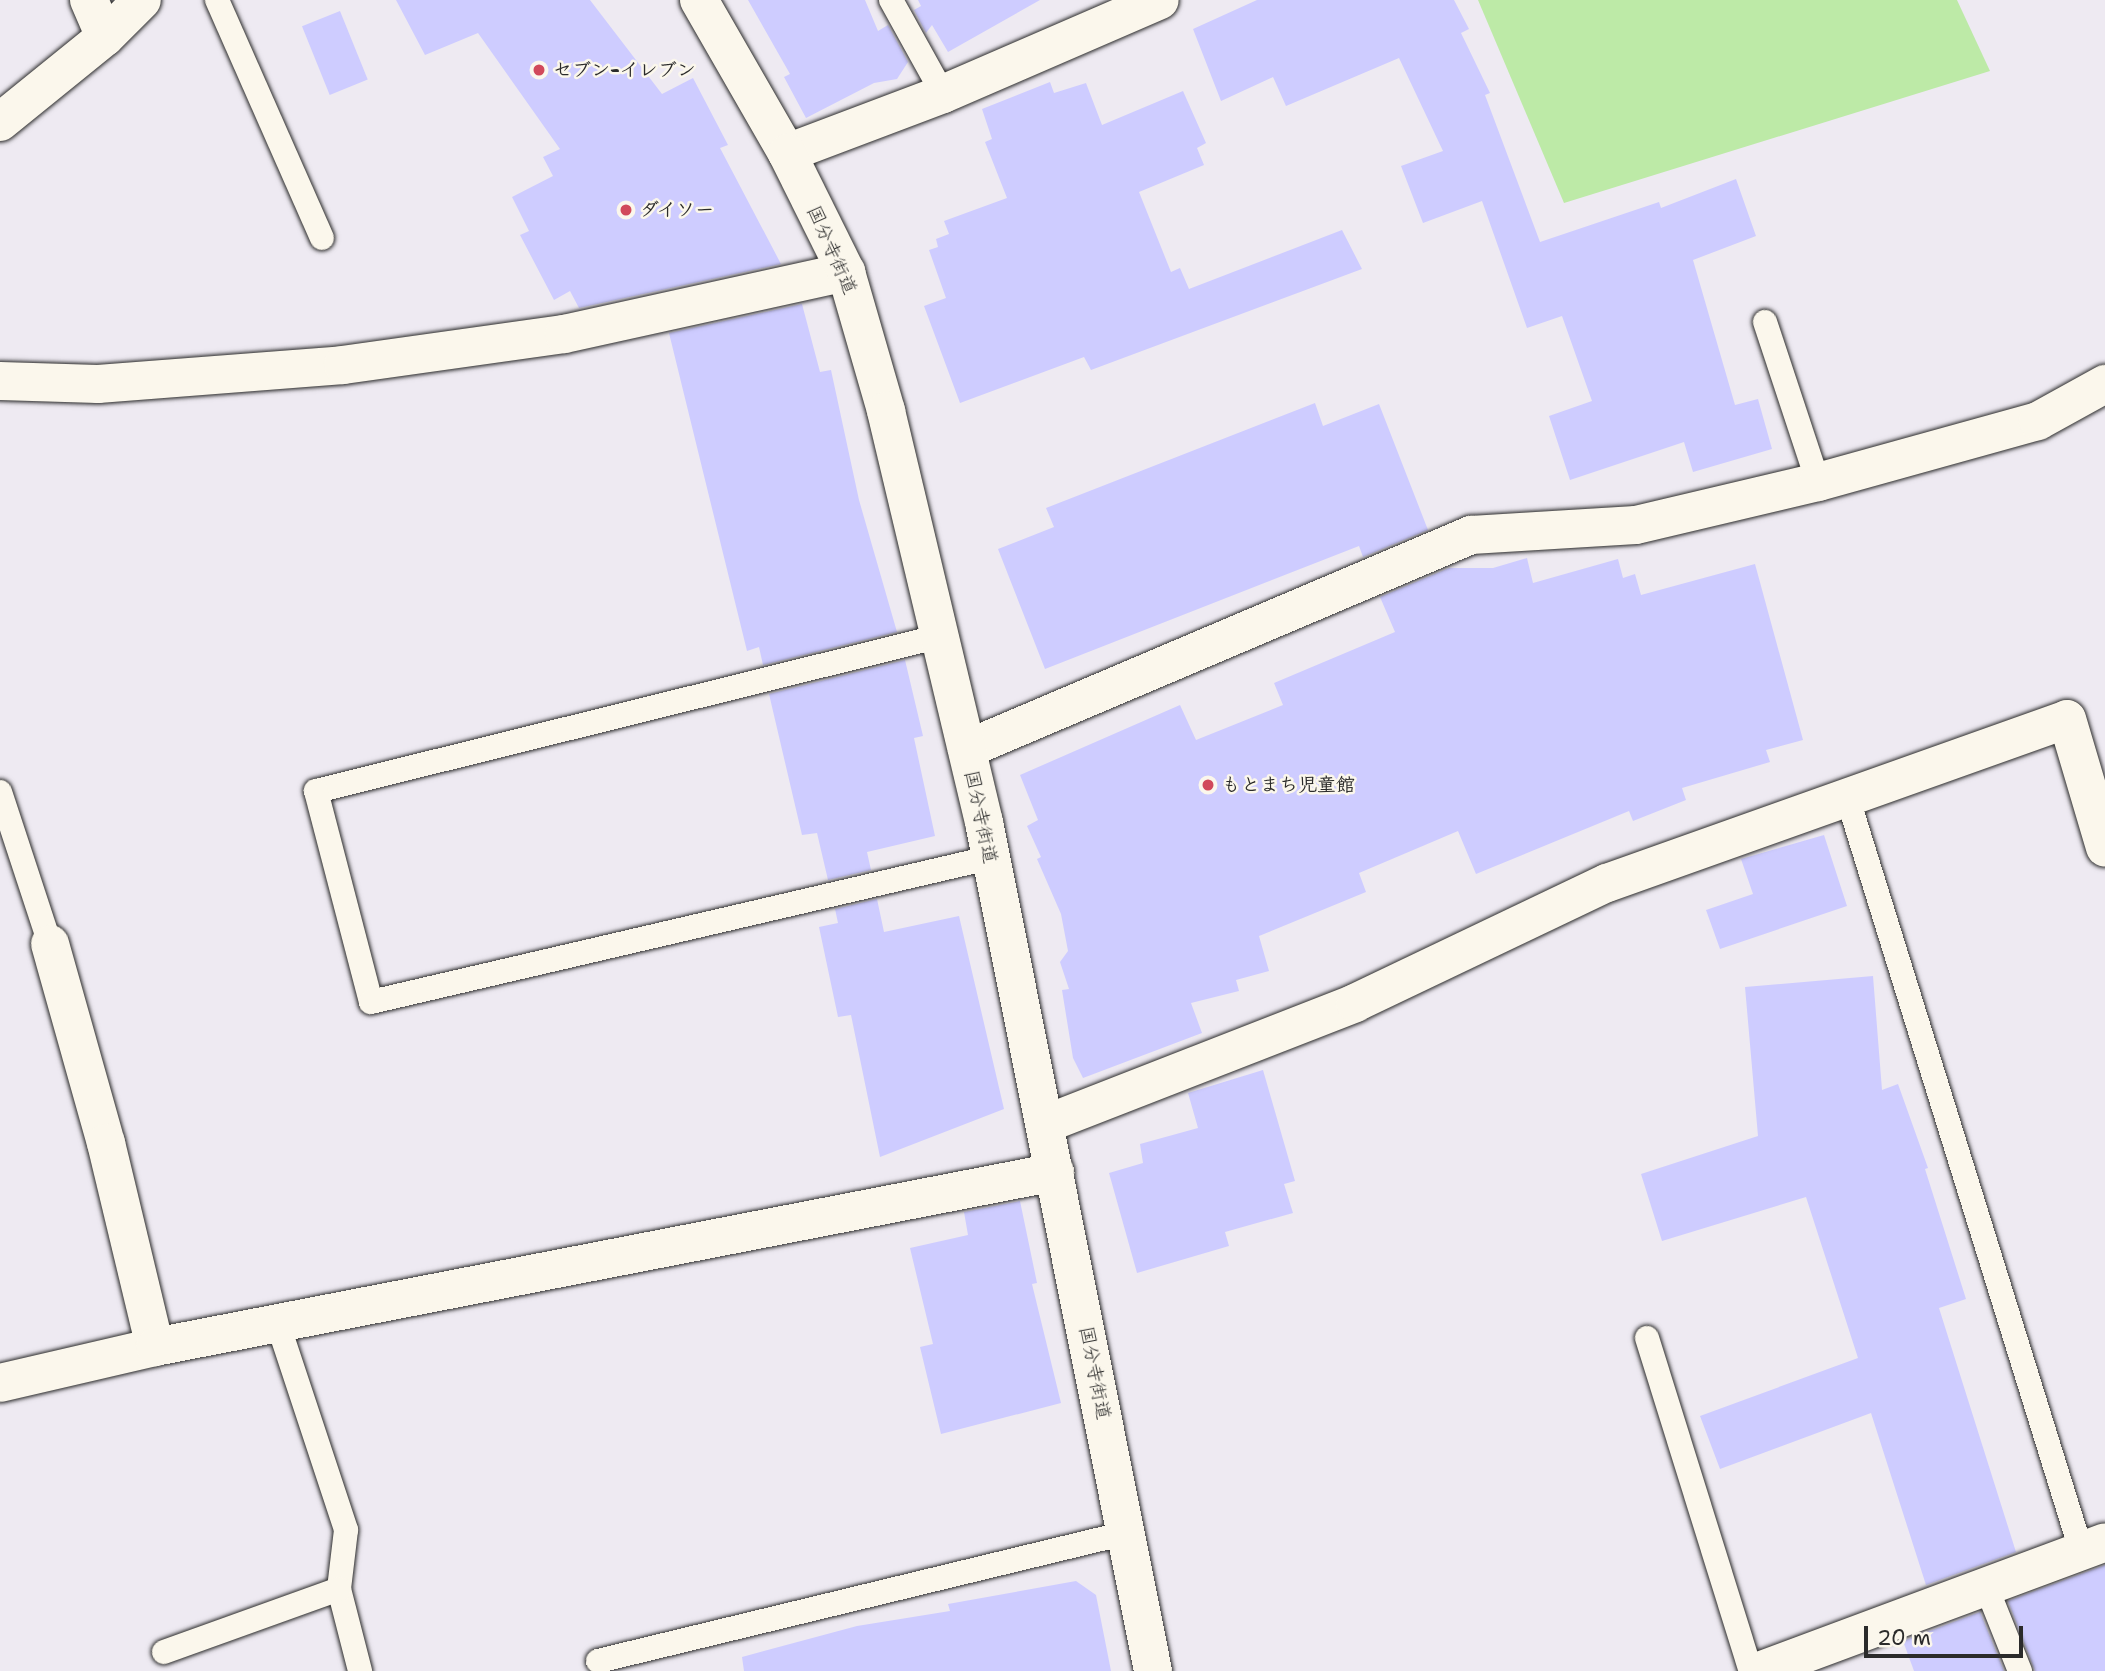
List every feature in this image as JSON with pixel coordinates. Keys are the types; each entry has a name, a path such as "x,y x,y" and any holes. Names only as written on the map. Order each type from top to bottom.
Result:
{"street":[{"path":"89,0 104,37"},
{"path":"0,122 104,37 142,0"},
{"name":"国分寺街道","path":"699,0 787,153 846,272 886,411 967,749 1048,1124 1055,1172 1153,1671"},
{"path":"787,153 943,94 1160,0"},
{"path":"0,381 98,384 343,365 564,334 846,272"},
{"path":"967,749 1471,535 1636,525 1818,482 2038,421 2105,384"},
{"path":"1048,1124 1355,1003 1606,883 2067,719 2105,847"},
{"path":"50,944 106,1143 155,1347"},
{"path":"0,1383 155,1347 1055,1172"},
{"path":"1759,1671 1797,1664 1986,1586 2093,1546"}],"lane":[{"path":"217,0 322,238"},
{"path":"891,0 943,94"},
{"path":"1765,322 1818,482"},
{"path":"940,636 316,791 371,1002 989,858"},
{"path":"0,792 50,944"},
{"path":"1847,796 2093,1546"},
{"path":"278,1324 346,1530 339,1589 360,1671"},
{"path":"1647,1338 1751,1671"},
{"path":"598,1661 1126,1533"},
{"path":"1986,1586 2020,1671"},
{"path":"164,1652 339,1589"}],"green space":[{"path":"1478,0 1957,0 1990,71 1564,203"}],"building":[{"path":"396,0 590,0 662,94 693,78 728,145 720,148 781,264 579,308 570,291 554,300 520,235 529,231 512,197 553,176 543,157 560,149 478,33 425,55"},
{"path":"748,0 865,0 878,31 888,25 908,62 897,79 874,83 806,118 784,77 790,74"},
{"path":"918,0 1040,0 948,52 932,25 926,33 914,10 921,6"},
{"path":"1257,0 1454,0 1469,29 1461,33 1490,93 1485,95 1540,242 1659,202 1661,208 1736,179 1756,236 1693,260 1735,405 1758,399 1772,449 1693,472 1684,442 1570,480 1549,416 1592,401 1562,316 1527,328 1482,201 1423,223 1401,166 1443,151 1399,58 1286,106 1273,77 1221,101 1193,29"},
{"path":"340,11 368,80 330,95 302,26"},
{"path":"1050,82 1054,93 1086,83 1102,125 1183,91 1206,143 1197,148 1204,165 1139,192 1171,272 1180,268 1189,289 1342,230 1362,269 1091,370 1084,357 960,403 924,306 946,298 929,250 938,247 936,239 949,234 944,221 1007,198 985,142 992,139 982,109"},
{"path":"802,304 820,372 831,370 859,500 897,632 763,665 759,647 747,651 669,333"},
{"path":"1315,403 1323,426 1379,404 1428,530 1363,557 1359,546 1045,669 998,549 1054,527 1046,508"},
{"path":"1527,558 1533,583 1618,559 1623,578 1635,574 1641,595 1755,564 1803,740 1766,750 1770,762 1682,788 1686,800 1633,821 1629,811 1476,874 1458,831 1359,873 1366,892 1259,936 1269,971 1236,980 1239,991 1191,1003 1202,1033 1083,1078 1073,1058 1062,990 1069,989 1060,962 1068,951 1061,914 1037,859 1041,857 1027,826 1038,820 1020,775 1180,705 1196,740 1283,705 1274,683 1395,632 1380,597 1449,568 1493,568"},
{"path":"905,660 923,736 914,738 935,836 867,852 871,870 828,880 817,833 802,835 769,694"},
{"path":"1824,835 1847,906 1720,949 1706,910 1753,894 1741,859"},
{"path":"877,899 884,932 959,916 1004,1109 880,1157 851,1015 838,1017 819,927 838,923 835,909"},
{"path":"1873,976 1882,1090 1898,1084 1928,1168 1925,1169 1966,1299 1939,1308 2016,1552 1926,1585 1871,1413 1720,1469 1700,1416 1858,1358 1806,1197 1662,1241 1641,1174 1758,1136 1745,987"},
{"path":"1263,1070 1295,1181 1284,1184 1293,1213 1225,1232 1229,1246 1137,1273 1109,1173 1143,1163 1140,1144 1198,1128 1188,1093"},
{"path":"1020,1201 1037,1283 1032,1284 1061,1403 941,1434 920,1347 933,1344 910,1248 968,1235 964,1212"},
{"path":"2105,1565 2105,1671 2035,1671 2008,1601"},
{"path":"1076,1581 1096,1595 1111,1671 744,1671 742,1657 857,1626 950,1611 948,1604"},
{"path":"1980,1612 2004,1671 1914,1671 1903,1641"}],"place":[{"name":"セブン-イレブン","path":"539,70"},
{"name":"ダイソー","path":"626,210"},
{"name":"もとまち児童館","path":"1208,785"}]}
